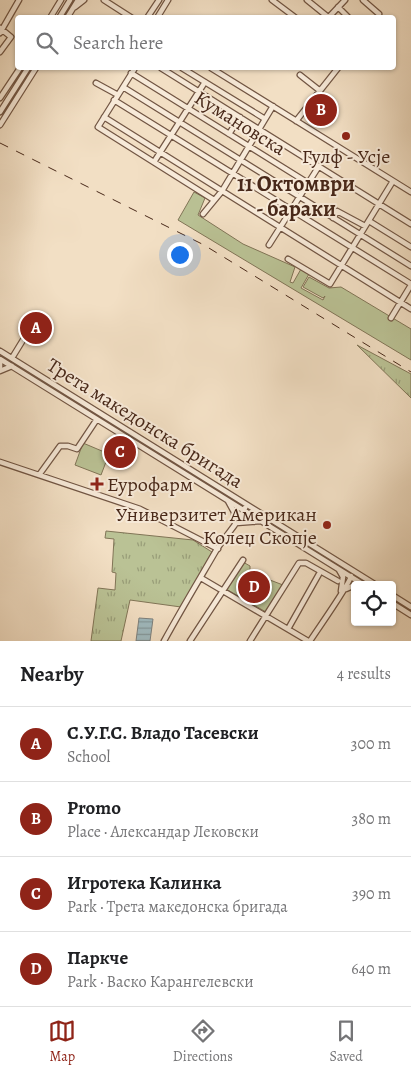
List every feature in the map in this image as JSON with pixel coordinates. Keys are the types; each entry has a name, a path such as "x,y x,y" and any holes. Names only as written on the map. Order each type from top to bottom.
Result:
{"street":[{"path":"0,52 11,36 1,30 19,0"},
{"path":"52,15 61,0"},
{"path":"69,15 78,0"},
{"path":"72,10 84,0"},
{"path":"104,0 127,15"},
{"path":"148,15 159,0"},
{"path":"159,15 168,0"},
{"path":"272,0 292,15"},
{"path":"306,0 325,15"},
{"path":"363,0 380,14"},
{"path":"330,15 342,1"},
{"path":"61,15 69,2"},
{"path":"338,7 346,15"},
{"path":"0,98 19,70"},
{"path":"0,112 27,70"},
{"path":"0,125 35,70"},
{"path":"133,70 98,128 214,200"},
{"path":"165,70 411,224"},
{"path":"185,70 265,119"},
{"path":"214,70 411,192"},
{"path":"296,121 336,70"},
{"name":"Кумановска","path":"131,73 308,183"},
{"path":"300,75 320,90"},
{"path":"154,162 205,82"},
{"path":"96,83 118,95"},
{"path":"123,87 411,266"},
{"path":"114,100 353,247 411,285 391,318"},
{"path":"203,214 222,191 273,106"},
{"path":"104,117 411,309"},
{"path":"229,134 240,117"},
{"path":"269,245 319,166"},
{"path":"288,260 330,284 393,181"},
{"path":"333,218 337,211 366,226"},
{"path":"369,221 411,247"},
{"path":"12,358 23,340"},
{"name":"Трета македонска бригада","path":"0,351 247,505 360,581"},
{"path":"0,360 0,367"},
{"name":"Трета македонска бригада","path":"0,360 337,568 367,581"},
{"path":"0,371 12,366"},
{"path":"39,475 60,446 77,449 97,419"},
{"path":"0,462 140,509 218,549"},
{"path":"228,501 234,512 234,523"},
{"path":"164,641 234,523 242,517 243,510 247,505"},
{"path":"234,523 261,521"},
{"path":"190,641 243,560"},
{"path":"250,641 299,562 306,562 338,581"},
{"path":"337,568 343,577 342,590"},
{"path":"288,629 319,574"},
{"path":"202,578 309,641 352,574"},
{"path":"342,590 351,587"},
{"path":"396,598 411,607"},
{"path":"396,606 411,615"}],"green space":[{"path":"194,192 205,198 198,215 243,244 295,267 290,282 293,283 301,269 309,274 301,288 323,300 325,296 323,298 303,287 309,277 329,288 341,287 411,329 411,360 178,220"},
{"path":"357,345 411,374 411,398 410,397"},
{"path":"83,443 109,454 101,475 75,465"},
{"path":"106,531 193,540 212,552 181,607 130,600 121,641 91,641 98,588 115,590 116,573 112,572 114,539 105,538"},
{"path":"243,562 250,566 250,572 259,578 258,584 269,585 270,580 283,585 266,612 226,589"}],"water":[{"path":"139,618 153,619 150,641 136,641"}],"railway":[{"path":"0,143 204,245 411,372"}],"place":[{"name":"Promo","path":"321,110"},
{"name":"Гулф - Усје","path":"346,136"},
{"name":"С.У.Г.С. Владо Тасевски","path":"36,328"},
{"name":"Игротека Калинка","path":"120,452"},
{"name":"Еурофарм","path":"97,484"},
{"name":"Универзитет Американ Колеџ Скопје","path":"327,525"},
{"name":"Паркче","path":"254,587"}],"district":[{"name":"11 Октомври - бараки","path":"296,196"}]}
